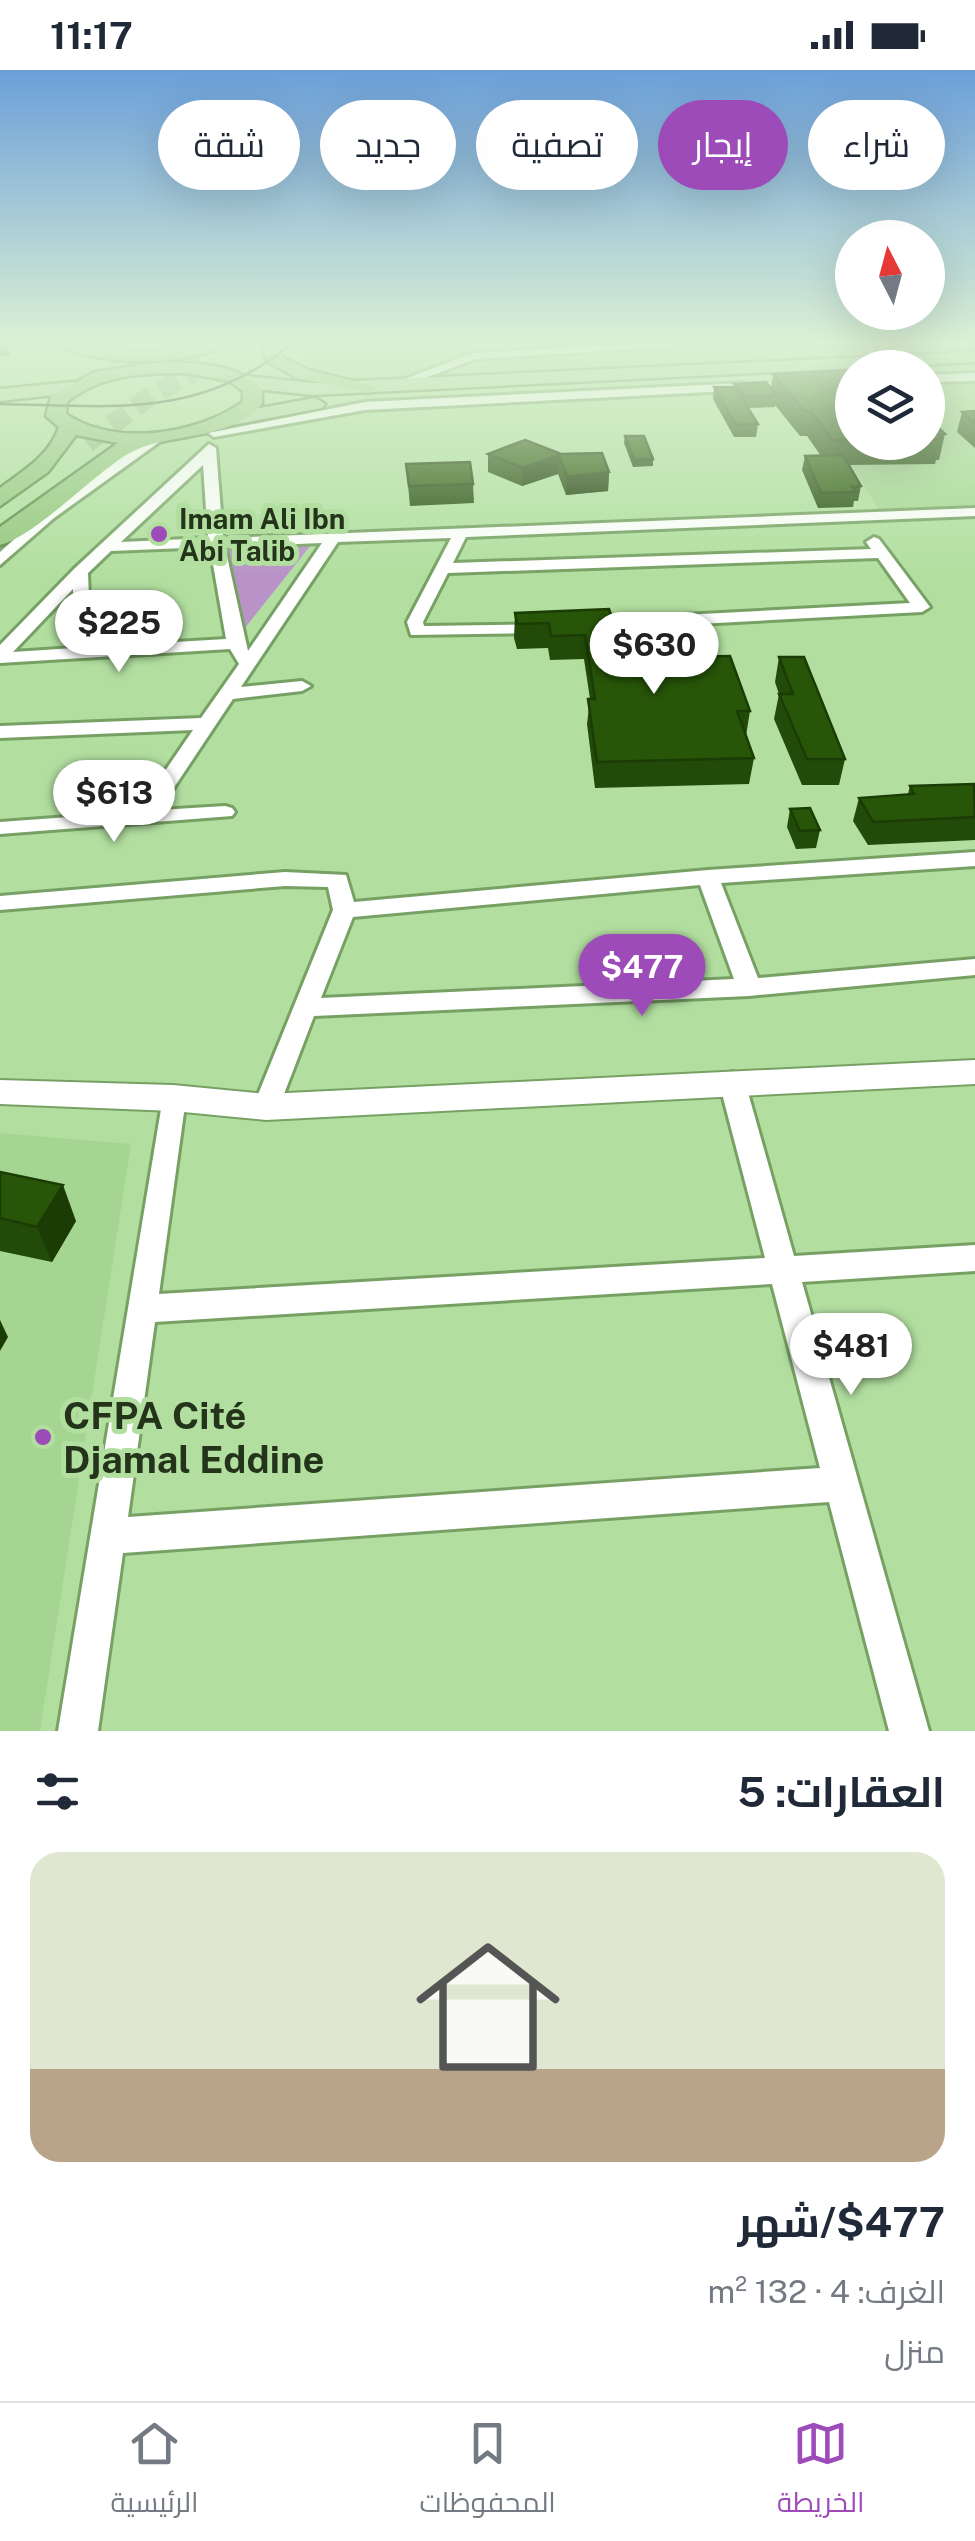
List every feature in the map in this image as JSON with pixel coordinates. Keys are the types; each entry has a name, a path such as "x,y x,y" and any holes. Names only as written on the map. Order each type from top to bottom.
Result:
{"highway":[{"path":"0,499 67,436 64,420"},
{"path":"66,424 112,437 156,436 221,426 230,420"},
{"path":"0,539 120,450 156,436"},
{"path":"0,512 92,444 0,528"},
{"path":"0,539 48,515"}],"main road":[{"path":"53,420 66,424"},
{"path":"221,426 253,420"}],"street":[{"path":"0,656 80,572 206,455 221,426"},
{"path":"0,560 48,515 156,436"},
{"path":"206,455 216,541 235,644 247,664"},
{"path":"108,547 975,512"},
{"path":"445,568 878,547 922,607 436,634 416,631 416,622 461,533"},
{"path":"144,817 334,537"},
{"path":"80,572 83,654"},
{"path":"0,656 235,644"},
{"path":"228,694 302,686"},
{"path":"0,732 204,724"},
{"path":"0,828 225,812"},
{"path":"344,910 708,877 975,859"},
{"path":"0,903 324,877 342,885 344,910 266,1106"},
{"path":"708,877 749,987"},
{"path":"304,1008 749,987 975,968"},
{"path":"0,1092 173,1098 266,1106 975,1072"},
{"path":"732,1082 908,1731"},
{"path":"78,1731 173,1098"},
{"path":"141,1309 975,1258"},
{"path":"107,1536 841,1484"}],"shaded area":[{"path":"823,420 835,423 835,439"},
{"path":"945,420 975,420 975,505 879,510 848,460 945,460"},
{"path":"315,540 244,629 227,545"},
{"name":"CFPA Cité Djamal Eddine","path":"0,1133 131,1144 40,1731 0,1731"}],"building":[{"path":"733,420 755,420 758,424 736,425"},
{"path":"817,420 835,420 832,440"},
{"path":"625,436 644,436 653,459 634,460"},
{"path":"525,440 561,454 602,453 609,472 567,477 559,455 523,468 488,454"},
{"path":"835,455 835,460 846,460 861,486 852,487 856,492 821,493 805,456"},
{"path":"470,462 473,484 409,486 406,464"},
{"path":"609,609 625,658 730,656 750,711 737,711 754,758 597,762 588,699 595,699 585,635 551,636 549,623 517,624 515,613"},
{"path":"779,657 804,657 845,759 807,759 779,694 793,694"},
{"path":"974,784 975,817 873,822 859,798 914,794 910,786"},
{"path":"810,808 820,830 800,831 790,809"},
{"path":"0,1172 63,1185 37,1227 0,1218"}],"tunnel":[{"path":"87,443 119,420"}],"place":[{"name":"Imam Ali Ibn Abi Talib","path":"159,534"},
{"name":"CFPA Cité Djamal Eddine","path":"43,1437"}]}
